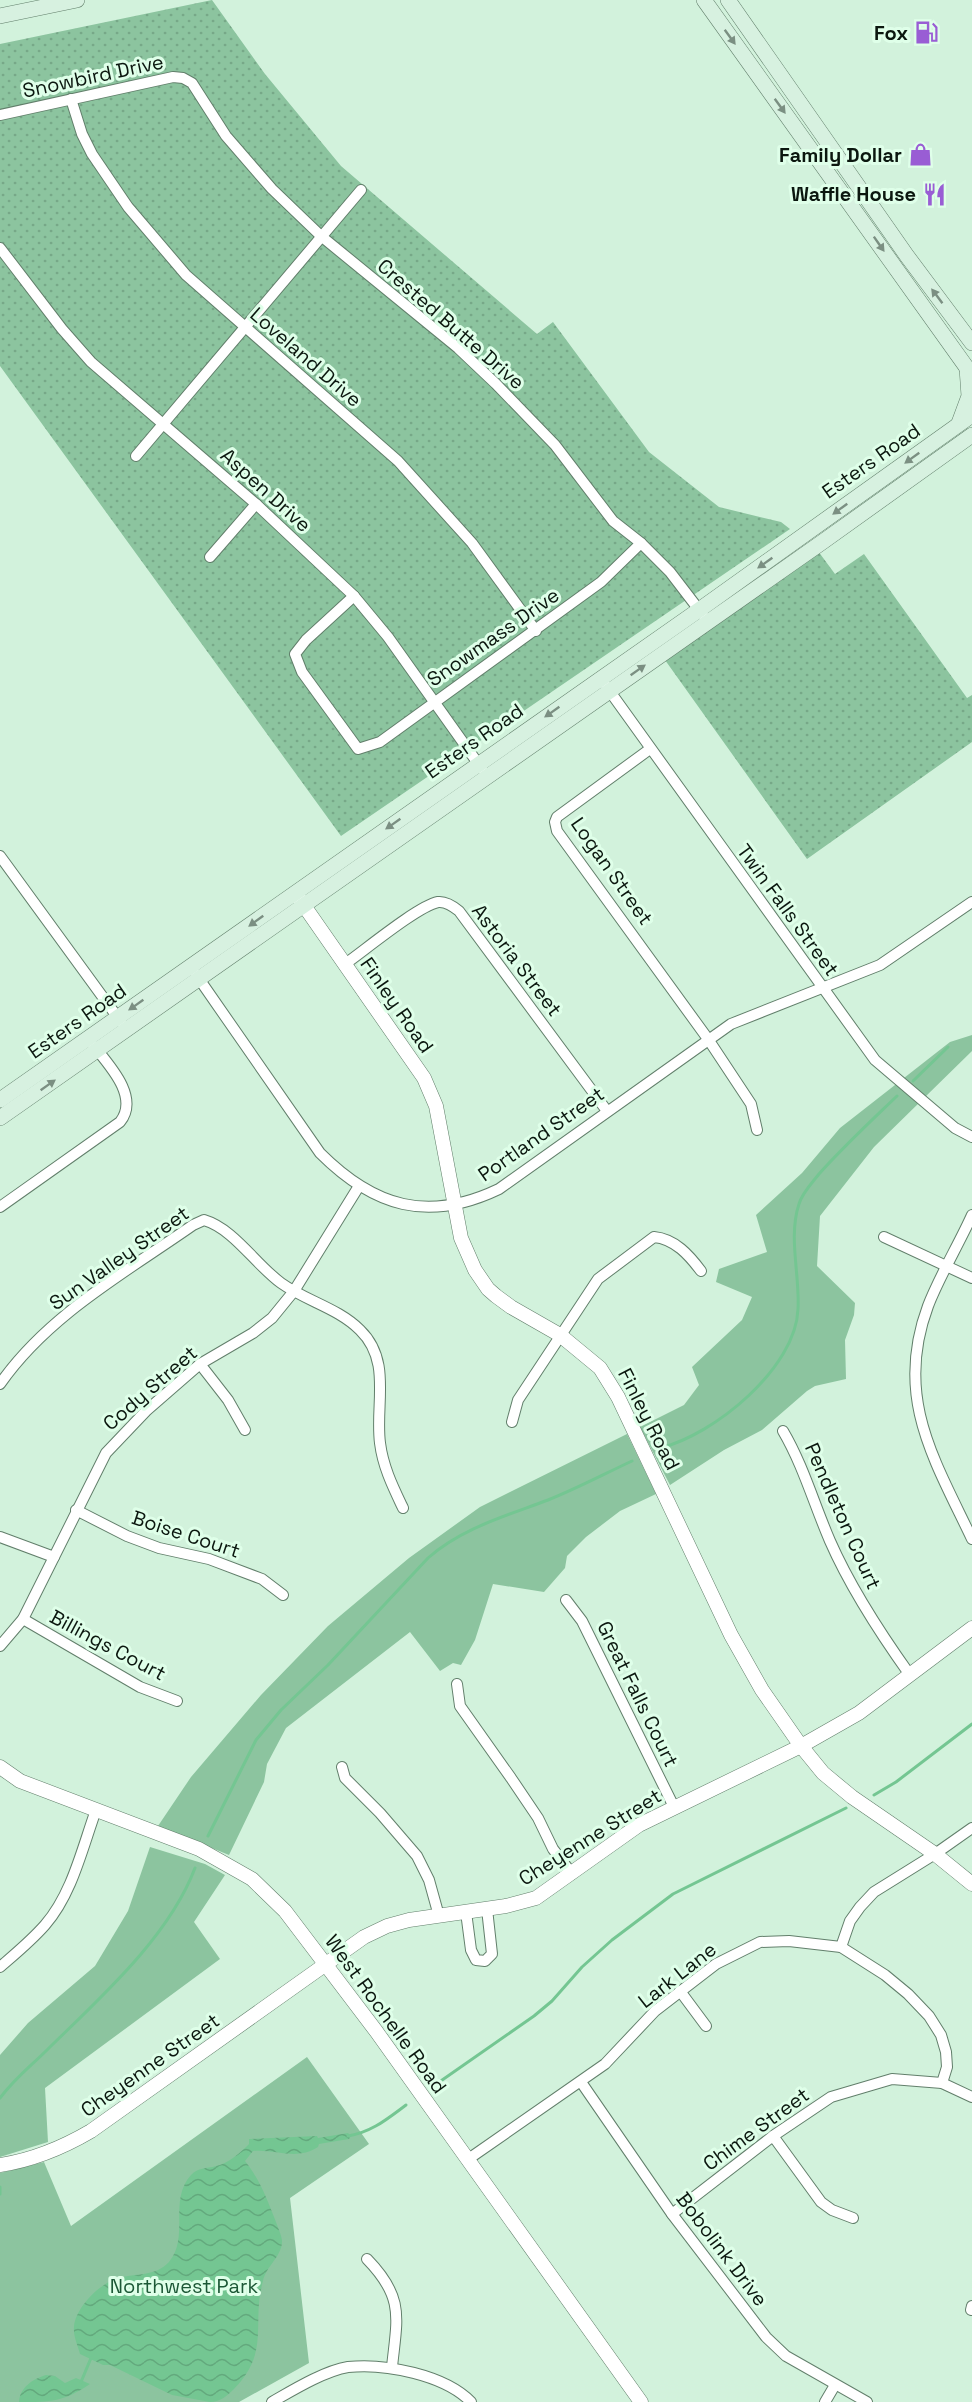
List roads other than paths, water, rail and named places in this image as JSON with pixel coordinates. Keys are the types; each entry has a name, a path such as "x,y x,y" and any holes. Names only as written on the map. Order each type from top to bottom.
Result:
{"main road":[{"path":"0,16 77,0"},
{"path":"704,0 970,372 966,410 958,425"},
{"path":"728,0 907,256 972,343"},
{"path":"742,0 751,31"},
{"path":"894,266 907,256"},
{"name":"Esters Road","path":"704,616 972,415"},
{"name":"Esters Road","path":"300,899 478,763 604,684 972,435"},
{"name":"Esters Road","path":"0,1100 93,1044 300,899 488,777 604,684"},
{"name":"Esters Road","path":"0,1118 93,1044"}],"street":[{"name":"Snowbird Drive","path":"0,114 173,77 183,78 192,83"},
{"name":"Crested Butte Drive","path":"192,83 226,136 272,189 321,236 458,348 496,384 555,445 613,520 641,543 670,572 704,616"},
{"name":"Loveland Drive","path":"70,99 82,134 128,207 186,275 398,461 472,543 536,631"},
{"path":"136,456 361,190"},
{"name":"Aspen Drive","path":"0,248 4,264 91,362 256,504 354,596 388,637 488,777"},
{"path":"210,557 256,504"},
{"name":"Snowmass Drive","path":"354,596 306,640 295,654 302,672 358,749 380,742 434,701 536,631 602,582 641,543"},
{"name":"Twin Falls Street","path":"604,684 875,1060 955,1128 972,1137"},
{"name":"Logan Street","path":"650,749 557,817 555,822 557,831 708,1039"},
{"path":"0,856 122,1024"},
{"name":"Finley Road","path":"300,899 424,1078 436,1106 461,1238 468,1258 488,1289 511,1307 560,1335 600,1368 618,1397 731,1635 762,1690 801,1746 823,1773 852,1797 935,1854 972,1884"},
{"name":"Astoria Street","path":"345,964 424,907 441,902 451,905 459,911 607,1111"},
{"name":"Portland Street","path":"195,973 320,1153 342,1174 382,1198 427,1208 477,1200 499,1189 730,1024 880,965 972,902"},
{"path":"708,1039 751,1104 757,1130"},
{"path":"0,1207 120,1122 126,1115 127,1095 93,1044"},
{"name":"Cody Street","path":"0,1646 23,1619 106,1453 146,1411 200,1364 254,1333 272,1318 294,1291 359,1186"},
{"path":"972,1215 929,1305 921,1331 915,1371 916,1399 926,1442 972,1539"},
{"name":"Sun Valley Street","path":"0,1384 22,1357 72,1309 204,1220 224,1229 259,1265 294,1291"},
{"path":"512,1422 518,1400 598,1280 654,1237 665,1238 688,1254 701,1271"},
{"path":"884,1237 972,1278"},
{"path":"294,1291 351,1323 369,1341 377,1356 381,1373 378,1418 380,1444 386,1473 403,1508"},
{"path":"200,1364 228,1400 245,1430"},
{"name":"Pendleton Court","path":"783,1431 794,1449 831,1542 862,1604 910,1675"},
{"name":"Boise Court","path":"76,1510 127,1536 159,1548 209,1559 262,1579 283,1595"},
{"path":"0,1537 54,1557"},
{"name":"Great Falls Court","path":"566,1600 582,1621 674,1807"},
{"name":"Billings Court","path":"23,1619 140,1688 177,1701"},
{"name":"Cheyenne Street","path":"0,2165 22,2162 48,2153 70,2144 91,2131 364,1937 387,1926 536,1898 639,1825 801,1746 859,1713 972,1628"},
{"path":"457,1684 460,1706 538,1818 553,1849 572,1874"},
{"name":"West Rochelle Road","path":"0,1767 20,1781 200,1849 252,1880 285,1911 326,1963 641,2402"},
{"path":"342,1767 345,1778 380,1813 417,1856 429,1880 439,1916"},
{"path":"0,1967 46,1924 62,1901 96,1810"},
{"path":"841,1947 850,1922 860,1906 874,1892 972,1828"},
{"path":"465,1912 471,1950 476,1960 486,1961 492,1954 487,1909"},
{"name":"Lark Lane","path":"467,2160 605,2064 655,2011 716,1964 760,1942 789,1941 841,1947 885,1976 908,1994 929,2016 941,2035 947,2067 942,2084"},
{"path":"680,1991 705,2026"},
{"name":"Chime Street","path":"672,2214 773,2136 831,2097 892,2079 942,2084 972,2097"},
{"name":"Bobolink Drive","path":"581,2082 672,2214 766,2337 786,2356 867,2402"},
{"path":"773,2136 821,2202 832,2210 853,2218"},
{"path":"367,2259 381,2273 394,2297 397,2312 392,2367"},
{"path":"272,2402 298,2387 347,2367 392,2367 430,2378 471,2402"},
{"path":"825,2402 835,2385"}],"water":[{"path":"348,2133 351,2136 349,2139 319,2144 318,2147 302,2153 253,2151 245,2161 263,2190 276,2222 282,2246 263,2281 258,2337 252,2362 245,2375 229,2394 214,2402 172,2395 110,2365 103,2365 80,2354 75,2337 75,2320 90,2297 111,2281 158,2270 169,2262 178,2241 179,2207 184,2185 194,2172 221,2165 230,2160 249,2144 249,2139 317,2136 318,2138"},
{"path":"46,2375 55,2376 65,2383 76,2378 90,2384 57,2400 19,2402 28,2384"}],"waterway":[{"path":"913,1081 948,1047"},
{"path":"660,1448 681,1441 727,1414 768,1375 783,1354 794,1331 798,1309 794,1230 800,1200 807,1188 828,1164 897,1096"},
{"path":"208,1836 256,1740 281,1710 328,1665 428,1558 470,1531 558,1496 632,1461"},
{"path":"874,1795 896,1782 972,1724"},
{"path":"435,2085 534,2016 552,2001 582,1967 612,1940 673,1894 846,1808"},
{"path":"0,2098 17,2078 111,1988 151,1942 183,1893 195,1868"},
{"path":"348,2136 372,2128 406,2105"},
{"path":"0,2187 0,2194"},
{"path":"81,2382 91,2358"}],"place":[{"name":"Fox","path":"926,33"},
{"name":"Family Dollar","path":"920,155"},
{"name":"Waffle House","path":"934,194"}],"park label":[{"name":"Northwest Park","path":"184,2286"}]}
